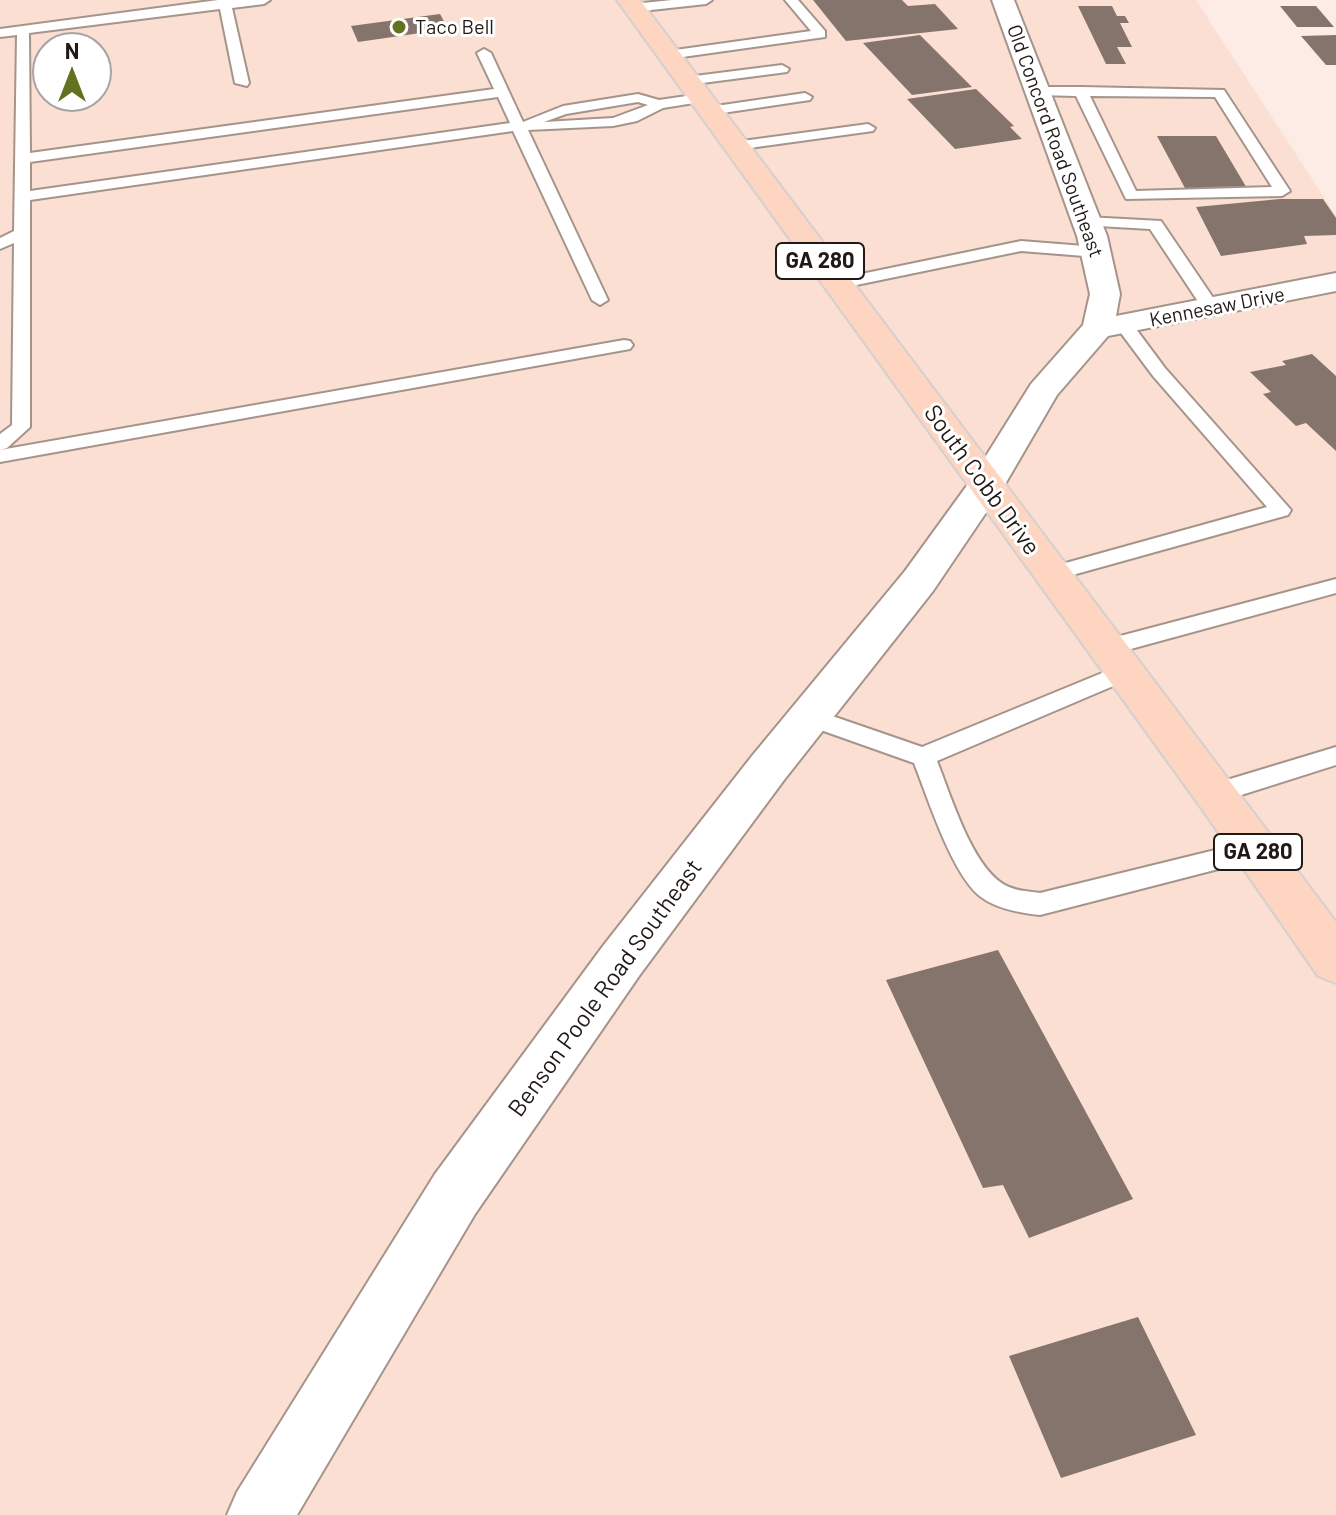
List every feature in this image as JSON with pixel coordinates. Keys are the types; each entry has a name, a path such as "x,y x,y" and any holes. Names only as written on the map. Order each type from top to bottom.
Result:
{"main road":[{"name":"South Cobb Drive","path":"630,4 1256,850 1322,920 1336,961"}],"street":[{"name":"Old Concord Road Southeast","path":"1003,0 1097,252 1111,326"},
{"name":"Kennesaw Drive","path":"1111,326 1336,282"},
{"path":"986,486 1043,391 1111,326"},
{"name":"Benson Poole Road Southeast","path":"260,1515 455,1194 621,961 809,717 919,581 986,486"}],"lane":[{"path":"0,33 225,2 264,0"},
{"path":"630,4 706,0"},
{"path":"668,55 820,34 791,0"},
{"path":"225,2 242,83"},
{"path":"0,444 21,427 23,30"},
{"path":"484,53 600,300"},
{"path":"22,197 519,126 568,127 648,115 659,104 699,97 782,69"},
{"path":"1037,91 1081,91 1219,93 1282,191 1131,196 1081,91"},
{"path":"22,159 503,92"},
{"path":"699,97 805,97"},
{"path":"735,146 868,128"},
{"path":"1087,222 1155,224 1211,308"},
{"path":"0,244 22,233"},
{"path":"837,284 1021,246 1097,252"},
{"path":"1051,574 1281,510 1159,372 1111,326"},
{"path":"0,456 624,345"},
{"path":"0,383 21,384"},
{"path":"809,717 923,757 1115,660 1333,591"},
{"path":"1216,793 1336,756"},
{"path":"923,757 967,857 985,886 1011,901 1040,904 1256,850"}],"shaded area":[{"path":"0,0 1196,0 1336,216 1336,1515 0,1515"}],"building":[{"path":"813,0 902,0 908,6 935,4 958,29 846,41"},
{"path":"1078,6 1112,6 1117,16 1125,16 1129,23 1120,23 1132,47 1117,47 1126,64 1106,64"},
{"path":"1280,6 1316,6 1334,27 1297,27"},
{"name":"Taco Bell","path":"440,14 448,29 358,42 351,26"},
{"path":"920,35 972,87 912,95 863,43"},
{"path":"1336,35 1336,65 1326,65 1301,36"},
{"path":"976,89 1014,126 1010,127 1022,139 955,149 907,99"},
{"path":"1157,136 1216,136 1248,190 1186,190"},
{"path":"1280,199 1323,199 1336,218 1336,235 1304,236 1307,244 1221,256 1196,207"},
{"path":"1312,354 1336,376 1336,451 1306,423 1296,426 1263,394 1271,392 1250,372 1286,365 1282,361"},
{"path":"998,950 1133,1199 1029,1238 1003,1185 983,1188 886,980"},
{"path":"1138,1317 1196,1435 1061,1478 1009,1356"}],"place":[{"name":"Taco Bell","path":"399,27"}]}
